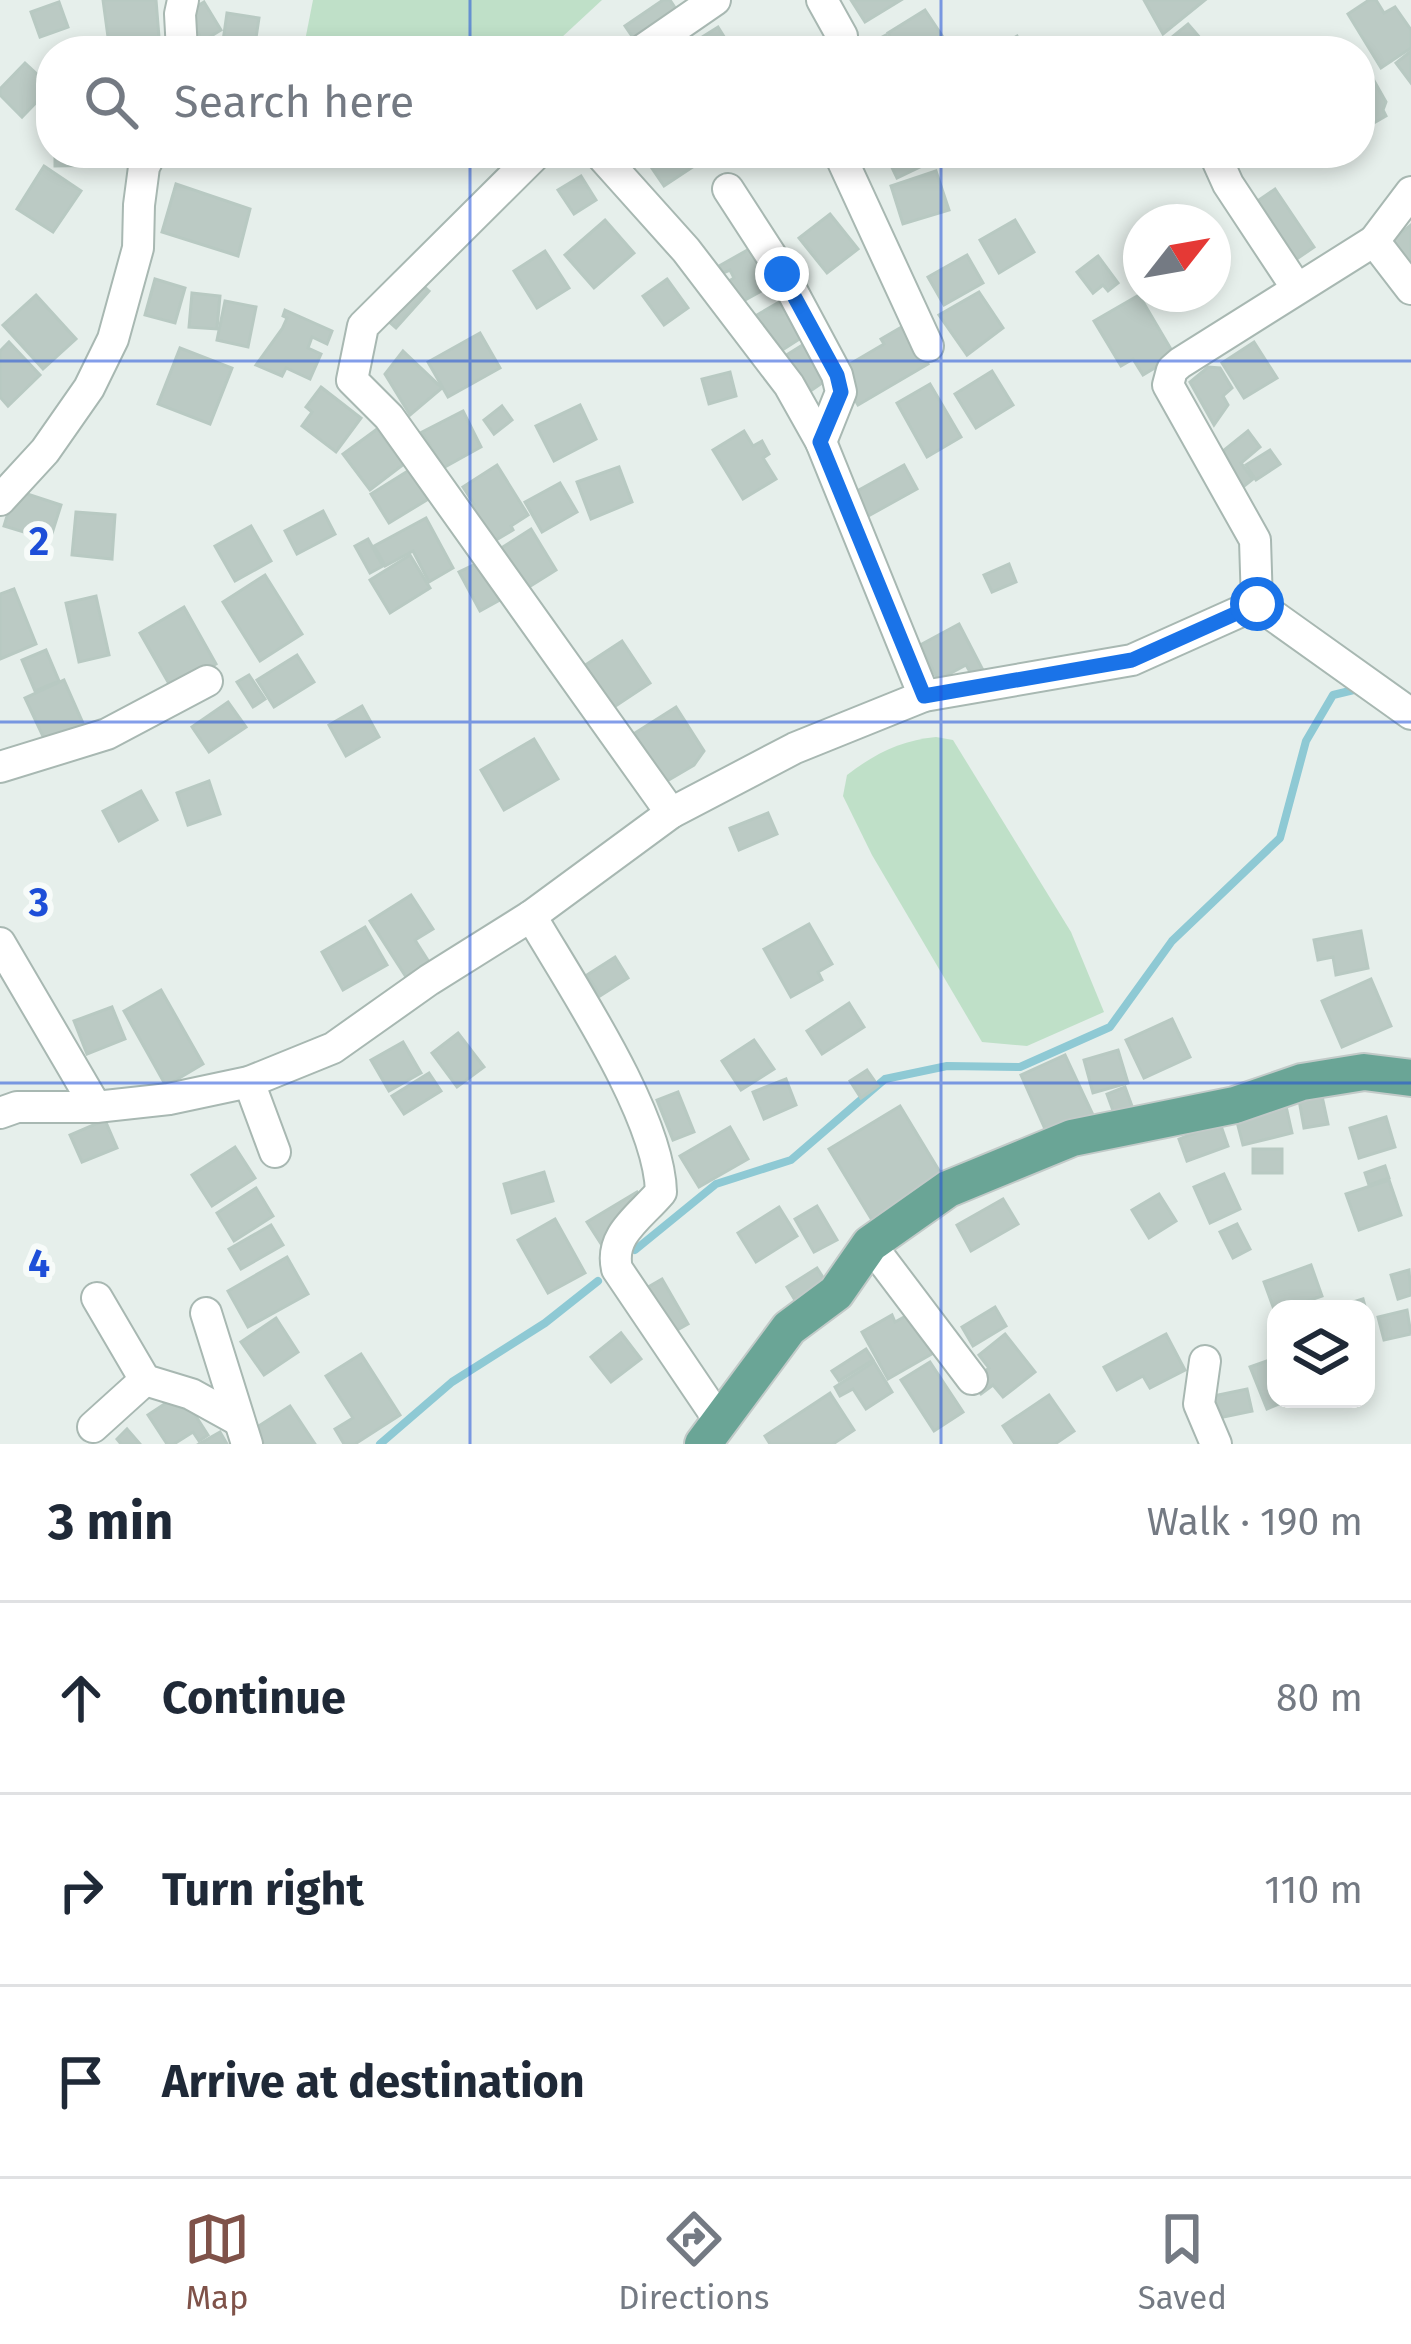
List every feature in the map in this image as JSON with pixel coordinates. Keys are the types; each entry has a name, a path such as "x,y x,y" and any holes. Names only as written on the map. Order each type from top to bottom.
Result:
{"main road":[{"path":"709,1437 789,1328 836,1293 870,1244 948,1190 1072,1138 1235,1105 1302,1082 1364,1072 1411,1078"}],"street":[{"path":"182,36 183,0"},
{"path":"663,36 715,0"},
{"path":"822,0 842,36"},
{"path":"0,500 45,451 78,404 113,339 138,248 145,168"},
{"path":"523,168 363,326 352,380 389,417 671,813"},
{"path":"612,168 686,250 789,385 820,442 924,696"},
{"path":"846,168 928,346"},
{"path":"1221,168 1296,287"},
{"path":"728,189 794,293 837,375 841,392 820,442"},
{"path":"1257,604 1255,540 1172,399 1168,378 1180,363 1374,241 1411,192"},
{"path":"1374,241 1411,289"},
{"path":"0,1113 17,1107 96,1107 169,1099 249,1082 333,1048 531,916 671,813 794,748 924,696 1132,660 1257,604"},
{"path":"1257,604 1411,714"},
{"path":"0,767 107,734 207,681"},
{"path":"531,916 608,1047 660,1163 662,1192 620,1237 614,1252 617,1270 709,1437"},
{"path":"0,943 96,1107"},
{"path":"249,1082 275,1152"},
{"path":"870,1244 972,1379"},
{"path":"97,1298 145,1380 191,1394 243,1432"},
{"path":"206,1313 243,1432"},
{"path":"1205,1361 1199,1404 1216,1444"},
{"path":"93,1427 145,1380"}],"green space":[{"path":"313,0 602,0 563,36 306,36"},
{"path":"936,737 953,740 1071,932 1104,1012 1027,1046 982,1042 872,855 843,796 847,775 868,761 900,745"}],"building":[{"path":"103,0 156,0 159,36 108,36"},
{"path":"663,0 670,0 683,20 658,36 632,36 625,26"},
{"path":"851,0 901,0 865,22"},
{"path":"1144,0 1205,0 1163,34"},
{"path":"1369,0 1376,0 1384,13 1395,7 1411,30 1411,48 1381,68 1375,58 1375,36 1361,36 1348,14"},
{"path":"59,2 68,27 40,36 31,12"},
{"path":"204,2 221,30 200,36 186,13"},
{"path":"925,10 942,36 890,36 888,33"},
{"path":"227,13 259,18 256,36 224,36"},
{"path":"1188,24 1198,36 1173,36"},
{"path":"1411,51 1411,83 1396,63"},
{"path":"25,63 36,73 36,103 22,117 0,95 0,89"},
{"path":"1375,83 1386,102 1386,116 1375,122"},
{"path":"43,168 81,191 53,232 17,209"},
{"path":"652,168 691,168 664,186"},
{"path":"892,168 918,168 897,178"},
{"path":"936,171 949,210 903,224 891,186"},
{"path":"581,176 596,200 574,214 558,190"},
{"path":"176,184 250,209 238,256 162,232"},
{"path":"1275,189 1314,247 1288,265 1249,207"},
{"path":"830,214 858,249 827,273 799,238"},
{"path":"605,220 634,253 594,288 565,255"},
{"path":"1015,220 1034,252 999,273 980,240"},
{"path":"1411,225 1411,267 1390,242"},
{"path":"751,248 772,285 736,305 724,284 734,278 730,270 723,273 719,266"},
{"path":"545,251 569,288 537,308 514,271"},
{"path":"967,255 983,283 944,305 928,277"},
{"path":"1098,256 1118,283 1108,291 1103,285 1093,293 1077,272"},
{"path":"406,270 429,291 396,328 372,307"},
{"path":"155,279 185,288 175,323 145,315"},
{"path":"667,279 688,308 664,325 643,296"},
{"path":"979,292 1003,328 967,355 939,315"},
{"path":"192,293 220,296 217,329 189,327"},
{"path":"36,295 76,339 43,369 3,325"},
{"path":"225,301 256,307 248,347 217,340"},
{"path":"781,301 804,336 773,356 750,319"},
{"path":"1123,304 1123,312 1149,312 1175,356 1143,375 1133,359 1121,366 1094,321"},
{"path":"285,310 332,331 327,344 312,337 308,348 321,354 310,379 286,368 282,376 256,365 282,329"},
{"path":"905,325 928,364 858,405 838,371 884,344 881,339"},
{"path":"480,333 500,368 448,397 428,362"},
{"path":"812,339 835,374 809,392 785,356"},
{"path":"9,342 40,375 8,406 0,397 0,351"},
{"path":"1254,342 1277,378 1244,398 1222,363"},
{"path":"180,348 232,368 210,424 158,404"},
{"path":"403,351 442,388 410,415 385,374"},
{"path":"1208,367 1220,368 1232,388 1223,396 1228,405 1214,425 1190,382"},
{"path":"992,371 1013,405 976,428 955,394"},
{"path":"730,372 736,396 709,404 702,379"},
{"path":"930,384 961,437 927,457 897,403"},
{"path":"321,387 361,418 336,452 302,426 312,412 306,407"},
{"path":"580,405 596,439 554,461 536,426"},
{"path":"502,406 512,420 494,434 484,420"},
{"path":"463,411 481,447 443,468 422,432"},
{"path":"377,429 404,464 370,490 343,454"},
{"path":"744,431 753,446 762,441 769,454 763,458 776,479 743,499 713,450"},
{"path":"1248,431 1260,447 1241,463 1253,479 1238,491 1213,459"},
{"path":"1270,450 1280,464 1256,480 1246,465"},
{"path":"497,465 528,515 491,543 467,508 474,504 463,487"},
{"path":"904,465 917,489 861,520 848,496"},
{"path":"619,467 632,502 591,519 577,482"},
{"path":"411,469 430,498 389,523 371,494"},
{"path":"560,483 577,512 542,532 525,502"},
{"path":"15,490 61,505 50,540 4,526"},
{"path":"323,511 335,534 297,554 285,531"},
{"path":"76,512 115,515 112,559 72,555"},
{"path":"426,518 453,568 429,582 413,551 385,566 374,546"},
{"path":"251,526 271,561 235,581 215,546"},
{"path":"531,529 556,570 521,592 495,552"},
{"path":"368,539 383,566 370,573 355,546"},
{"path":"410,555 430,588 390,613 370,580"},
{"path":"480,562 500,600 480,611 459,572"},
{"path":"1009,564 1016,582 992,592 984,575"},
{"path":"265,575 302,634 260,661 223,602"},
{"path":"14,589 36,644 0,659 0,594"},
{"path":"96,596 109,655 79,662 66,603"},
{"path":"184,607 216,664 172,689 140,633"},
{"path":"959,624 987,678 977,684 966,665 938,680 920,645"},
{"path":"622,641 650,683 611,709 581,668"},
{"path":"46,650 59,681 35,691 22,660"},
{"path":"297,655 314,682 274,707 257,680"},
{"path":"249,675 265,699 253,707 237,682"},
{"path":"64,680 86,730 48,747 25,698"},
{"path":"228,702 246,727 209,752 192,727"},
{"path":"362,706 379,737 346,756 329,725"},
{"path":"676,707 704,751 694,765 662,784 635,733"},
{"path":"534,739 558,779 504,810 481,770"},
{"path":"209,781 220,814 188,825 177,793"},
{"path":"141,791 157,820 119,841 103,811"},
{"path":"768,813 777,834 739,850 730,828"},
{"path":"411,895 433,929 415,940 429,962 406,977 370,921"},
{"path":"809,924 832,964 818,972 822,980 791,997 764,949"},
{"path":"365,927 387,965 343,990 322,952"},
{"path":"1361,931 1368,968 1336,975 1333,957 1318,960 1314,940"},
{"path":"615,957 628,978 600,996 587,975"},
{"path":"1371,979 1391,1026 1342,1047 1322,1001"},
{"path":"161,990 203,1064 166,1086 124,1011"},
{"path":"849,1003 864,1027 822,1054 807,1031"},
{"path":"112,1007 125,1039 87,1054 74,1021"},
{"path":"1172,1019 1190,1057 1144,1078 1126,1040"},
{"path":"458,1033 484,1067 457,1087 432,1053"},
{"path":"754,1040 774,1069 741,1090 722,1061"},
{"path":"403,1042 421,1073 389,1091 371,1060"},
{"path":"1118,1050 1128,1083 1093,1093 1084,1060"},
{"path":"1065,1055 1094,1117 1049,1138 1021,1075"},
{"path":"867,1070 878,1086 861,1098 850,1081"},
{"path":"429,1073 441,1091 404,1114 392,1096"},
{"path":"786,1079 796,1105 764,1119 753,1092"},
{"path":"1125,1087 1133,1109 1115,1116 1107,1094"},
{"path":"678,1092 694,1132 673,1140 657,1100"},
{"path":"1322,1096 1328,1124 1304,1128 1299,1100"},
{"path":"900,1106 946,1182 875,1225 829,1149"},
{"path":"1286,1106 1292,1133 1243,1145 1236,1118"},
{"path":"1386,1117 1395,1147 1359,1158 1350,1128"},
{"path":"105,1120 117,1148 82,1162 70,1135"},
{"path":"1220,1123 1228,1146 1187,1161 1179,1139"},
{"path":"730,1127 748,1159 699,1187 680,1156"},
{"path":"235,1147 255,1178 212,1206 192,1175"},
{"path":"1253,1149 1282,1149 1282,1173 1253,1173"},
{"path":"1385,1166 1389,1178 1369,1185 1365,1173"},
{"path":"544,1172 553,1201 512,1213 504,1184"},
{"path":"1224,1174 1240,1209 1210,1223 1194,1187"},
{"path":"1389,1180 1401,1215 1359,1230 1346,1194"},
{"path":"256,1188 273,1216 234,1241 217,1213"},
{"path":"637,1192 655,1220 605,1250 587,1222"},
{"path":"1159,1194 1176,1221 1149,1238 1132,1210"},
{"path":"1003,1199 1018,1224 971,1251 957,1225"},
{"path":"817,1206 837,1240 814,1252 795,1219"},
{"path":"779,1207 797,1236 756,1262 738,1233"},
{"path":"555,1219 585,1273 548,1293 518,1240"},
{"path":"1237,1224 1250,1249 1233,1258 1220,1232"},
{"path":"271,1225 283,1245 241,1269 229,1249"},
{"path":"287,1257 308,1294 248,1327 228,1291"},
{"path":"1311,1265 1322,1296 1271,1300 1264,1282"},
{"path":"817,1268 831,1290 801,1310 787,1287"},
{"path":"1409,1270 1411,1295 1398,1299 1391,1275"},
{"path":"662,1279 688,1324 654,1343 629,1298"},
{"path":"995,1307 1006,1326 973,1346 962,1327"},
{"path":"1407,1310 1411,1334 1384,1340 1378,1317"},
{"path":"915,1311 937,1351 888,1379 862,1332 892,1315 895,1322"},
{"path":"276,1318 298,1352 264,1375 241,1342"},
{"path":"621,1333 641,1359 611,1382 591,1357"},
{"path":"1005,1334 1035,1372 1003,1397 993,1385 981,1394 972,1382 989,1368 979,1355"},
{"path":"1166,1334 1185,1370 1150,1388 1143,1376 1117,1390 1104,1367"},
{"path":"866,1349 873,1360 839,1381 832,1371"},
{"path":"361,1354 400,1415 355,1444 344,1444 335,1429 353,1418 326,1376"},
{"path":"1267,1361 1269,1408 1267,1409 1250,1367"},
{"path":"874,1362 892,1392 866,1409 853,1389 840,1396 835,1387"},
{"path":"930,1362 963,1412 934,1431 901,1380"},
{"path":"1247,1389 1252,1411 1214,1419 1209,1397"},
{"path":"181,1393 208,1435 199,1441 193,1432 167,1444 148,1415"},
{"path":"830,1393 854,1430 833,1444 770,1444 765,1436"},
{"path":"1049,1395 1074,1431 1055,1444 1015,1444 1003,1426"},
{"path":"290,1406 315,1444 264,1444 254,1429"},
{"path":"127,1429 140,1444 121,1444 117,1439"},
{"path":"220,1432 227,1444 199,1444"}],"waterway":[{"path":"635,1250 716,1184 791,1160 885,1079 947,1066 1020,1067 1110,1027 1172,941 1280,838 1306,741 1333,695 1358,689"},
{"path":"380,1444 452,1382 545,1323 598,1281"}],"route":[{"path":"782,274 837,375 841,392 820,442 924,696 1132,660 1257,604"}]}
